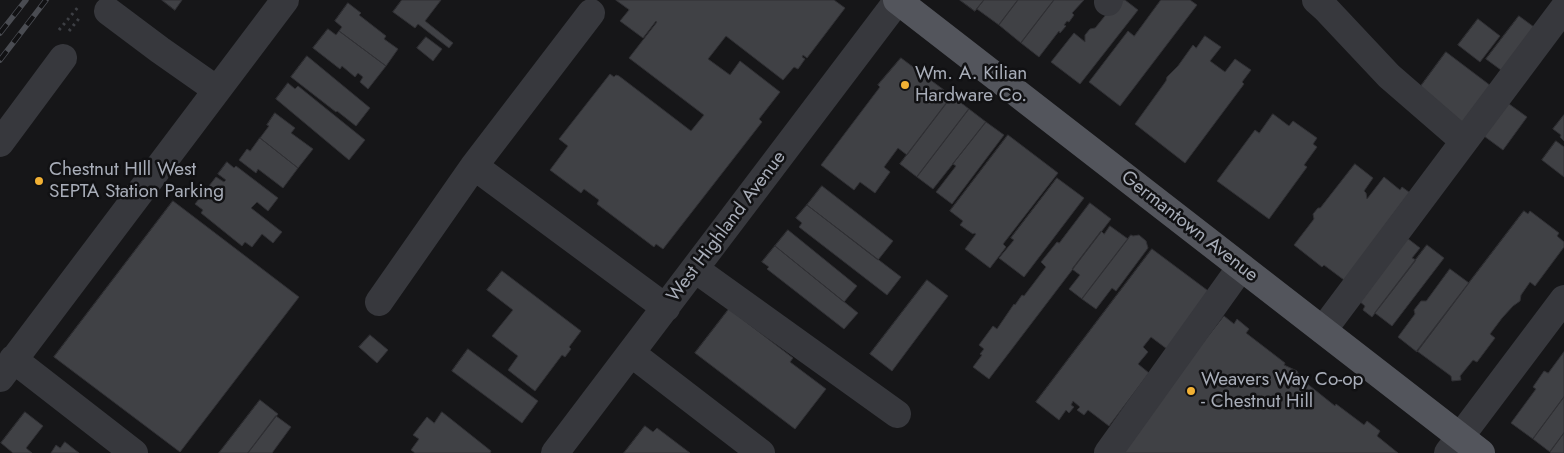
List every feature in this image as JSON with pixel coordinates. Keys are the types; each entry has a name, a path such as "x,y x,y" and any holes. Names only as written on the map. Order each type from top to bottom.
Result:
{"main road":[{"name":"Germantown Avenue","path":"898,0 1323,330 1454,445 1481,453"}],"street":[{"path":"134,453 4,370 285,0"},
{"name":"West Highland Avenue","path":"555,453 898,0"},
{"path":"1316,0 1389,76 1464,141"},
{"path":"96,6 218,90"},
{"path":"1323,330 1564,8"},
{"path":"379,302 474,166 591,13"},
{"path":"0,143 18,117 61,43"},
{"path":"474,166 666,308"},
{"path":"1108,453 1241,267"},
{"path":"695,269 897,414"},
{"path":"1454,445 1564,299"},
{"path":"631,353 761,453"}],"path":[{"path":"61,43 81,15 97,28 96,6"},
{"path":"61,43 96,6"}],"building":[{"path":"162,0 182,0 175,10"},
{"path":"402,0 441,0 425,21 453,43 449,48 418,24 415,28 393,12"},
{"path":"616,0 834,0 845,8 807,58 803,55 802,57 805,59 798,69 794,67 783,80 726,36 708,59 730,75 740,61 780,92 759,119 762,122 663,249 656,244 654,247 597,204 599,200 584,189 581,193 550,170 568,146 559,139 610,74 614,77 616,75 619,76 691,131 704,115 629,58 657,22 643,38 620,21 629,10"},
{"path":"960,0 984,0 975,11"},
{"path":"984,0 1018,0 999,25 977,9"},
{"path":"1018,0 1054,0 1021,43 999,25"},
{"path":"1054,0 1084,0 1072,13 1074,15 1064,25 1066,26 1060,33 1059,31 1039,57 1021,43"},
{"path":"1118,0 1125,0 1138,10 1080,84 1051,62 1074,33 1085,42 1085,35 1090,29 1095,28"},
{"path":"1161,0 1190,0 1197,5 1120,106 1089,82 1128,31 1134,36"},
{"path":"348,3 361,13 359,15 386,36 384,39 398,49 386,66 339,31 342,27 335,21"},
{"path":"1519,16 1538,30 1505,73 1486,59"},
{"path":"1478,19 1500,36 1480,62 1458,45"},
{"path":"328,29 336,35 339,31 386,66 368,89 360,82 363,77 358,73 355,77 342,66 340,69 313,48"},
{"path":"1205,36 1221,47 1210,61 1225,72 1235,59 1251,70 1242,82 1244,84 1185,163 1135,124 1167,77 1178,66 1193,45 1196,48"},
{"path":"426,37 442,49 433,61 417,48"},
{"path":"1446,52 1491,86 1463,123 1418,90"},
{"path":"307,56 370,108 356,126 291,77"},
{"path":"901,58 952,96 907,155 898,148 884,167 890,172 875,193 860,182 854,190 821,165 880,87 878,85"},
{"path":"288,83 295,89 298,86 365,140 349,160 276,99"},
{"path":"952,96 969,109 917,177 900,164"},
{"path":"1505,101 1527,117 1503,150 1484,136"},
{"path":"969,109 986,122 933,189 917,177"},
{"path":"275,113 295,128 291,133 313,149 298,168 260,138 269,126 267,125"},
{"path":"1273,114 1289,126 1293,121 1317,138 1313,144 1317,147 1304,165 1307,167 1269,219 1217,181 1255,130 1259,133"},
{"path":"1564,115 1564,141 1560,137 1561,135 1553,129"},
{"path":"986,122 1004,135 952,204 936,192 956,166 953,164"},
{"path":"1008,135 1058,173 1003,244 1006,247 990,268 965,249 976,234 960,225 963,221 950,211"},
{"path":"260,138 298,168 283,188 258,169 256,173 239,160 247,149 250,151"},
{"path":"1556,141 1564,147 1564,177 1542,160"},
{"path":"227,162 234,168 236,166 278,198 268,211 257,202 251,208 282,232 273,243 262,234 252,247 245,242 242,246 201,213 203,210 195,204 216,177 224,182 226,180 218,174"},
{"path":"1355,164 1373,178 1364,191 1367,199 1384,177 1400,190 1402,187 1413,195 1348,283 1324,265 1322,267 1294,245 1314,219 1313,214 1320,208"},
{"path":"1057,178 1084,198 1024,277 999,258 1014,240 1011,238"},
{"path":"822,186 893,241 878,260 807,205"},
{"path":"173,201 299,297 180,452 54,357"},
{"path":"1090,203 1111,219 989,379 973,367 984,349 979,345 993,326 997,329 1014,304 1022,295 1024,296 1046,267 1041,262 1057,242 1059,243"},
{"path":"807,205 901,277 887,295 799,227 802,223 796,218"},
{"path":"1524,211 1528,214 1530,211 1559,233 1557,236 1564,242 1564,247 1535,286 1530,282 1521,295 1520,301 1502,318 1490,334 1495,338 1477,362 1473,360 1460,376 1461,380 1452,381 1451,376 1417,351"},
{"path":"1110,226 1128,239 1082,299 1069,289 1080,275 1072,269 1101,231 1104,234"},
{"path":"788,230 857,286 844,302 775,246"},
{"path":"1131,235 1139,235 1146,241 1148,248 1116,291 1112,288 1096,309 1082,299"},
{"path":"1407,238 1420,248 1412,258 1416,260 1372,317 1363,310 1365,306 1359,301"},
{"path":"1427,245 1444,258 1392,326 1375,313"},
{"path":"775,246 858,313 844,329 767,269 769,267 762,262"},
{"path":"1152,249 1215,296 1167,349 1151,337 1143,347 1148,352 1138,364 1149,373 1109,426 1088,410 1084,415 1077,410 1080,407 1073,401 1071,405 1074,407 1069,413 1066,410 1059,420 1036,402"},
{"path":"1450,269 1469,283 1417,352 1398,337 1415,314 1414,310 1421,301 1426,301"},
{"path":"502,271 581,331 569,347 571,349 565,357 562,355 535,391 508,370 518,356 492,336 513,310 487,290"},
{"path":"927,280 948,296 892,371 870,354"},
{"path":"729,309 793,358 790,362 826,389 795,429 695,353"},
{"path":"1224,316 1234,324 1237,319 1249,329 1246,333 1285,363 1284,365 1297,371 1300,378 1335,406 1336,404 1364,425 1367,421 1380,431 1377,436 1398,453 1117,453"},
{"path":"370,335 388,350 377,363 359,347"},
{"path":"468,349 538,401 522,423 452,371"},
{"path":"1564,352 1564,397 1533,439 1511,423 1536,389 1533,387 1544,371 1548,373"},
{"path":"1564,397 1564,433 1550,452 1533,439"},
{"path":"260,400 278,414 248,453 219,453"},
{"path":"25,412 43,426 26,448 32,453 13,453 1,443"},
{"path":"442,412 491,451 490,453 415,453 411,450 419,439 413,435 427,417 434,423"},
{"path":"276,416 291,427 272,453 248,453"},
{"path":"645,426 653,432 657,428 690,453 624,453"},
{"path":"1564,433 1564,453 1551,453 1550,452"},
{"path":"65,442 79,453 51,453 56,445 60,448"}],"railway":[{"path":"0,33 26,0"},
{"path":"0,60 46,0"}],"place":[{"name":"Wm. A. Kilian Hardware Co.","path":"905,85"},
{"name":"Chestnut HIll West SEPTA Station Parking","path":"39,181"},
{"name":"Weavers Way Co‑op - Chestnut Hill","path":"1191,391"}]}
